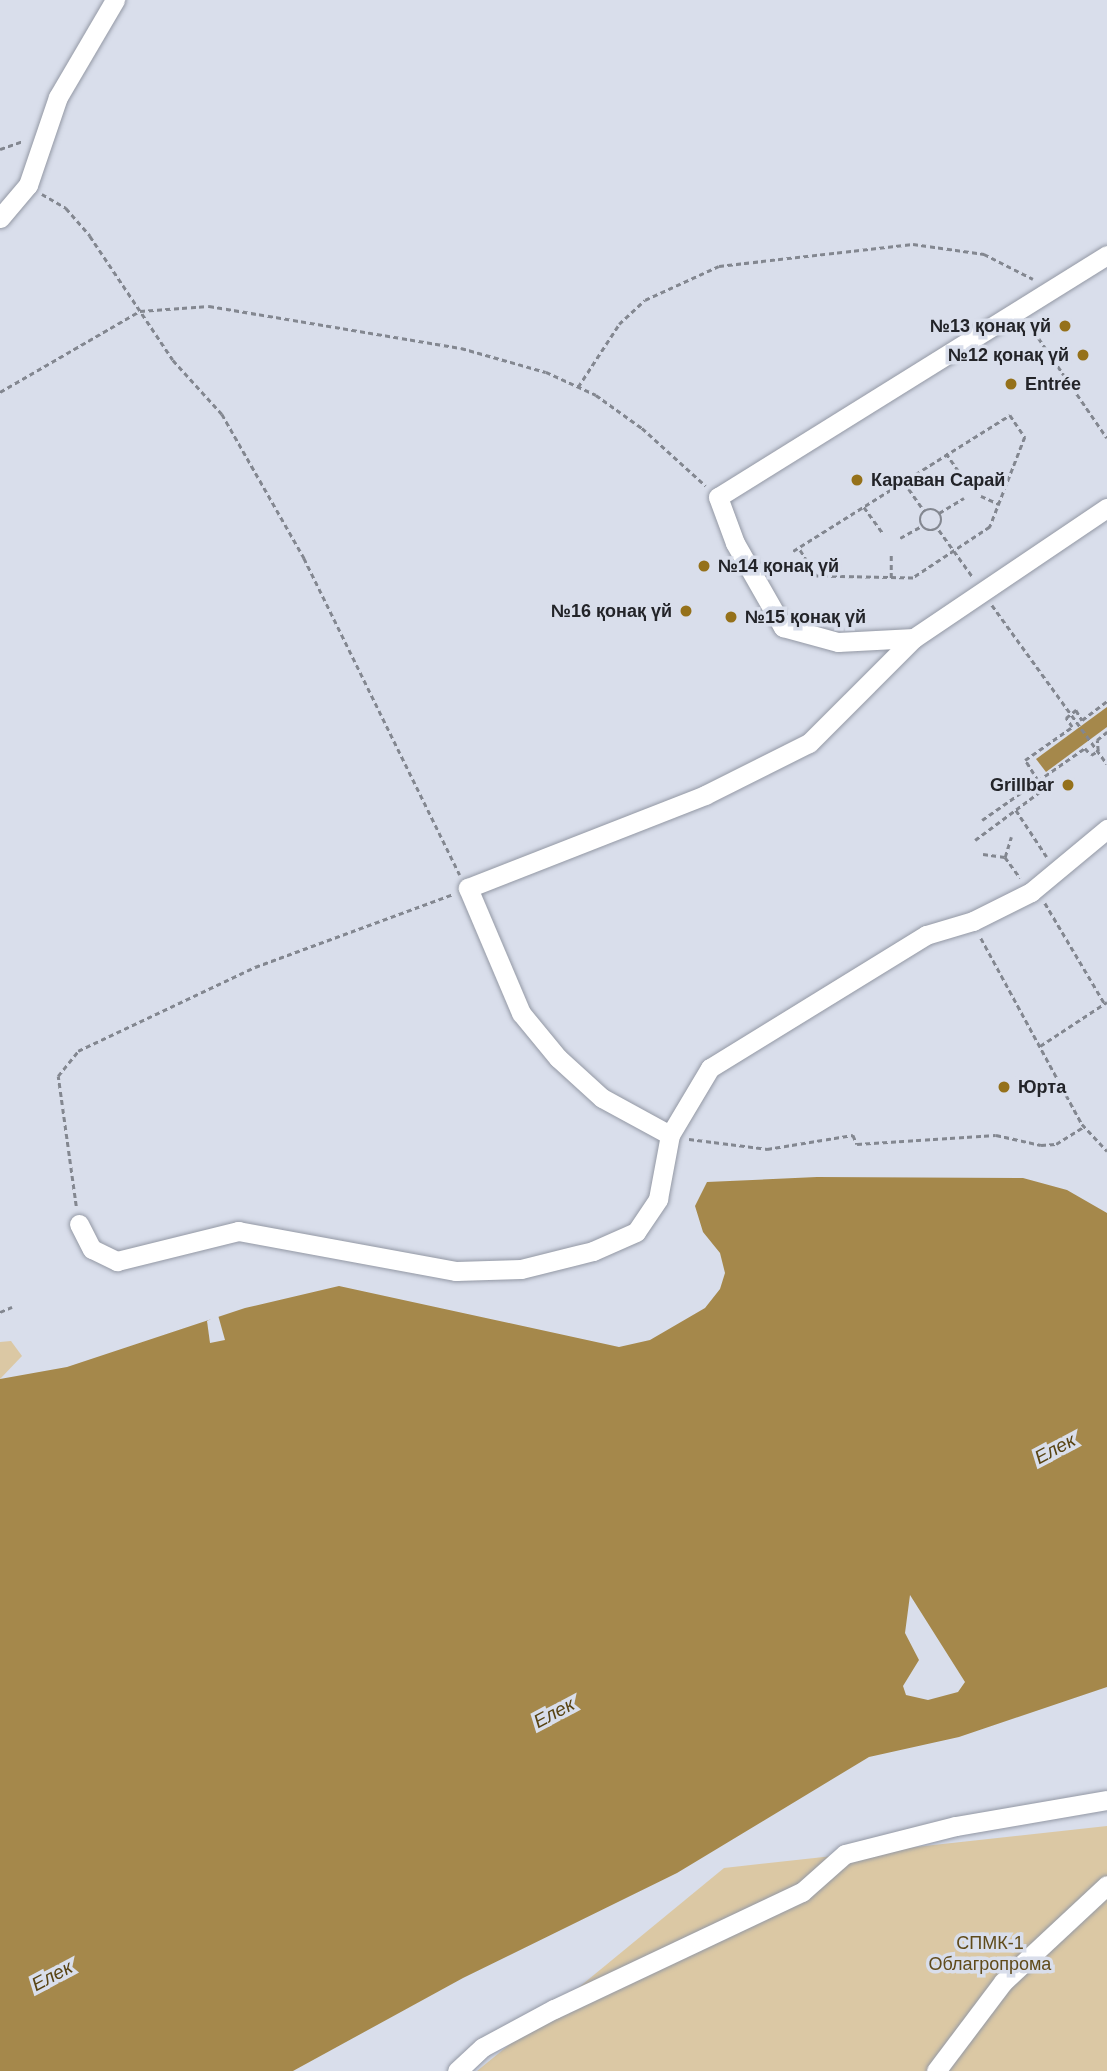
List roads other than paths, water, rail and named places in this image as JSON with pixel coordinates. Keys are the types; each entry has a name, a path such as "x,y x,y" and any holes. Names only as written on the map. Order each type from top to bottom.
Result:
{"lane":[{"path":"0,218 28,186 58,97 115,0"},
{"path":"914,638 838,642 783,627 735,543 718,497 1107,255"},
{"path":"670,1135 602,1098 558,1058 521,1013 468,888 705,795 809,743 914,638 1107,508"},
{"path":"79,1224 92,1249 117,1261 238,1231 456,1271 521,1269 593,1251 636,1232 657,1199 670,1135 710,1068 926,935 973,921 1033,890 1107,829"},
{"path":"457,2071 483,2047 554,2010 802,1892 845,1854 956,1826 1107,1800"},
{"path":"936,2071 1003,1982 1107,1885"}],"water":[{"path":"1107,707 1107,727 1046,772 1036,759"},
{"name":"Елек","path":"817,1177 1023,1178 1067,1190 1107,1213 1107,1687 959,1737 869,1757 677,1873 463,1978 293,2071 0,2071 0,1379 67,1367 245,1308 339,1286 619,1347 650,1340 705,1308 720,1289 725,1273 720,1253 703,1232 695,1206 707,1182","holes":["910,1595 965,1682 958,1692 928,1700 906,1695 903,1686 919,1660 905,1633"]}],"place":[{"name":"№13 қонақ үй","path":"1065,326"},
{"name":"№12 қонақ үй","path":"1083,355"},
{"name":"Entrée","path":"1011,384"},
{"name":"Караван Сарай","path":"857,480"},
{"name":"№14 қонақ үй","path":"704,566"},
{"name":"№16 қонақ үй","path":"686,611"},
{"name":"№15 қонақ үй","path":"731,617"},
{"name":"Grillbar","path":"1068,785"},
{"name":"Юрта","path":"1004,1087"}],"park label":[{"name":"СПМК-1 Облагропрома","path":"990,1954"}]}
